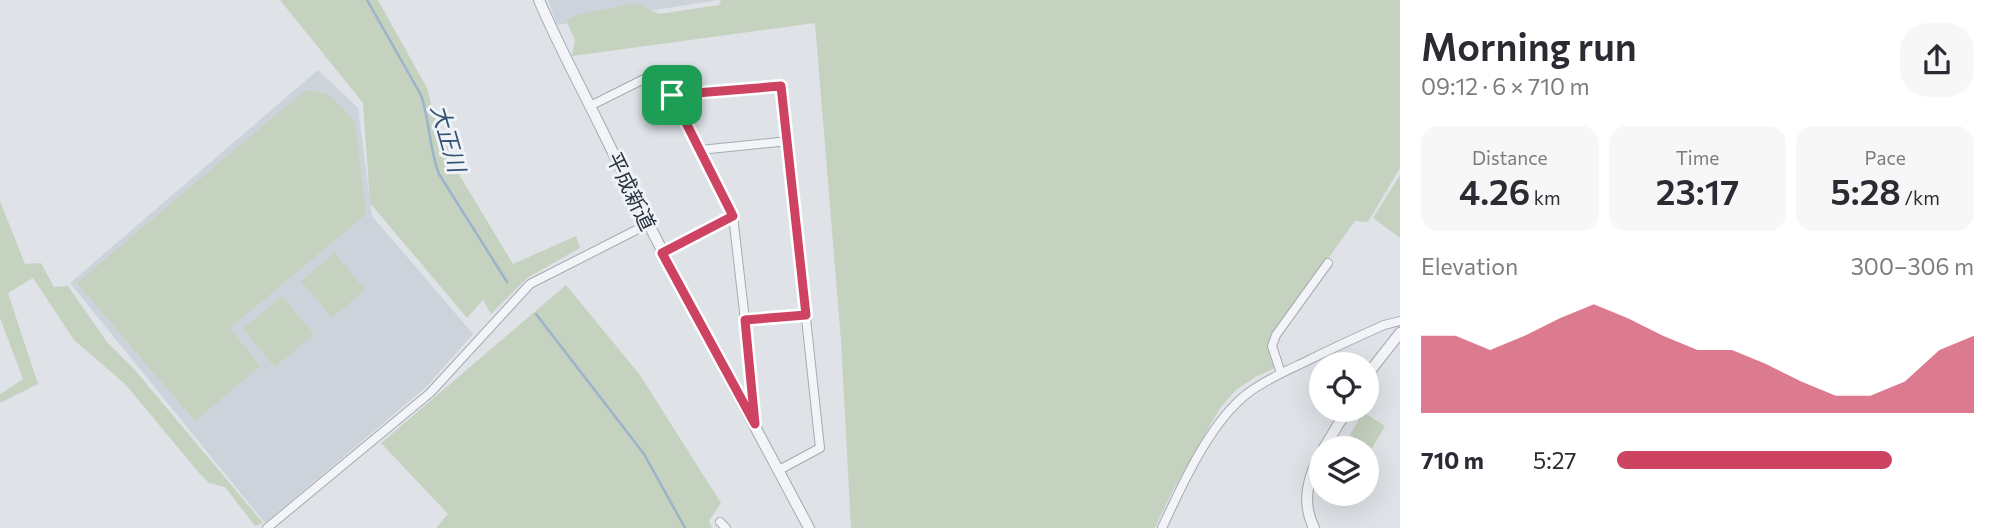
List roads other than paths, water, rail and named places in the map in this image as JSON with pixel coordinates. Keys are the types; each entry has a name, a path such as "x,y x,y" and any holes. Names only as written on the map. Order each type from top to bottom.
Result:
{"street":[{"name":"平成新道","path":"540,0 554,37 662,253 809,528"},
{"path":"590,106 657,72 672,95 733,216 755,424"},
{"path":"672,95 781,86 820,448 779,470"},
{"path":"700,150 788,141"},
{"path":"662,253 733,216"},
{"path":"267,528 430,393 530,284 648,224"},
{"path":"1281,373 1272,346 1276,335 1328,263"},
{"path":"745,320 806,315"},
{"path":"1162,528 1182,485 1221,421 1249,392 1281,373 1384,325 1400,321"},
{"path":"1379,360 1400,333"},
{"path":"1309,481 1307,505 1314,528"}],"waterway":[{"name":"大正川","path":"367,0 421,95 439,174 507,282"},
{"name":"大正川","path":"536,314 644,454 685,528"}]}
